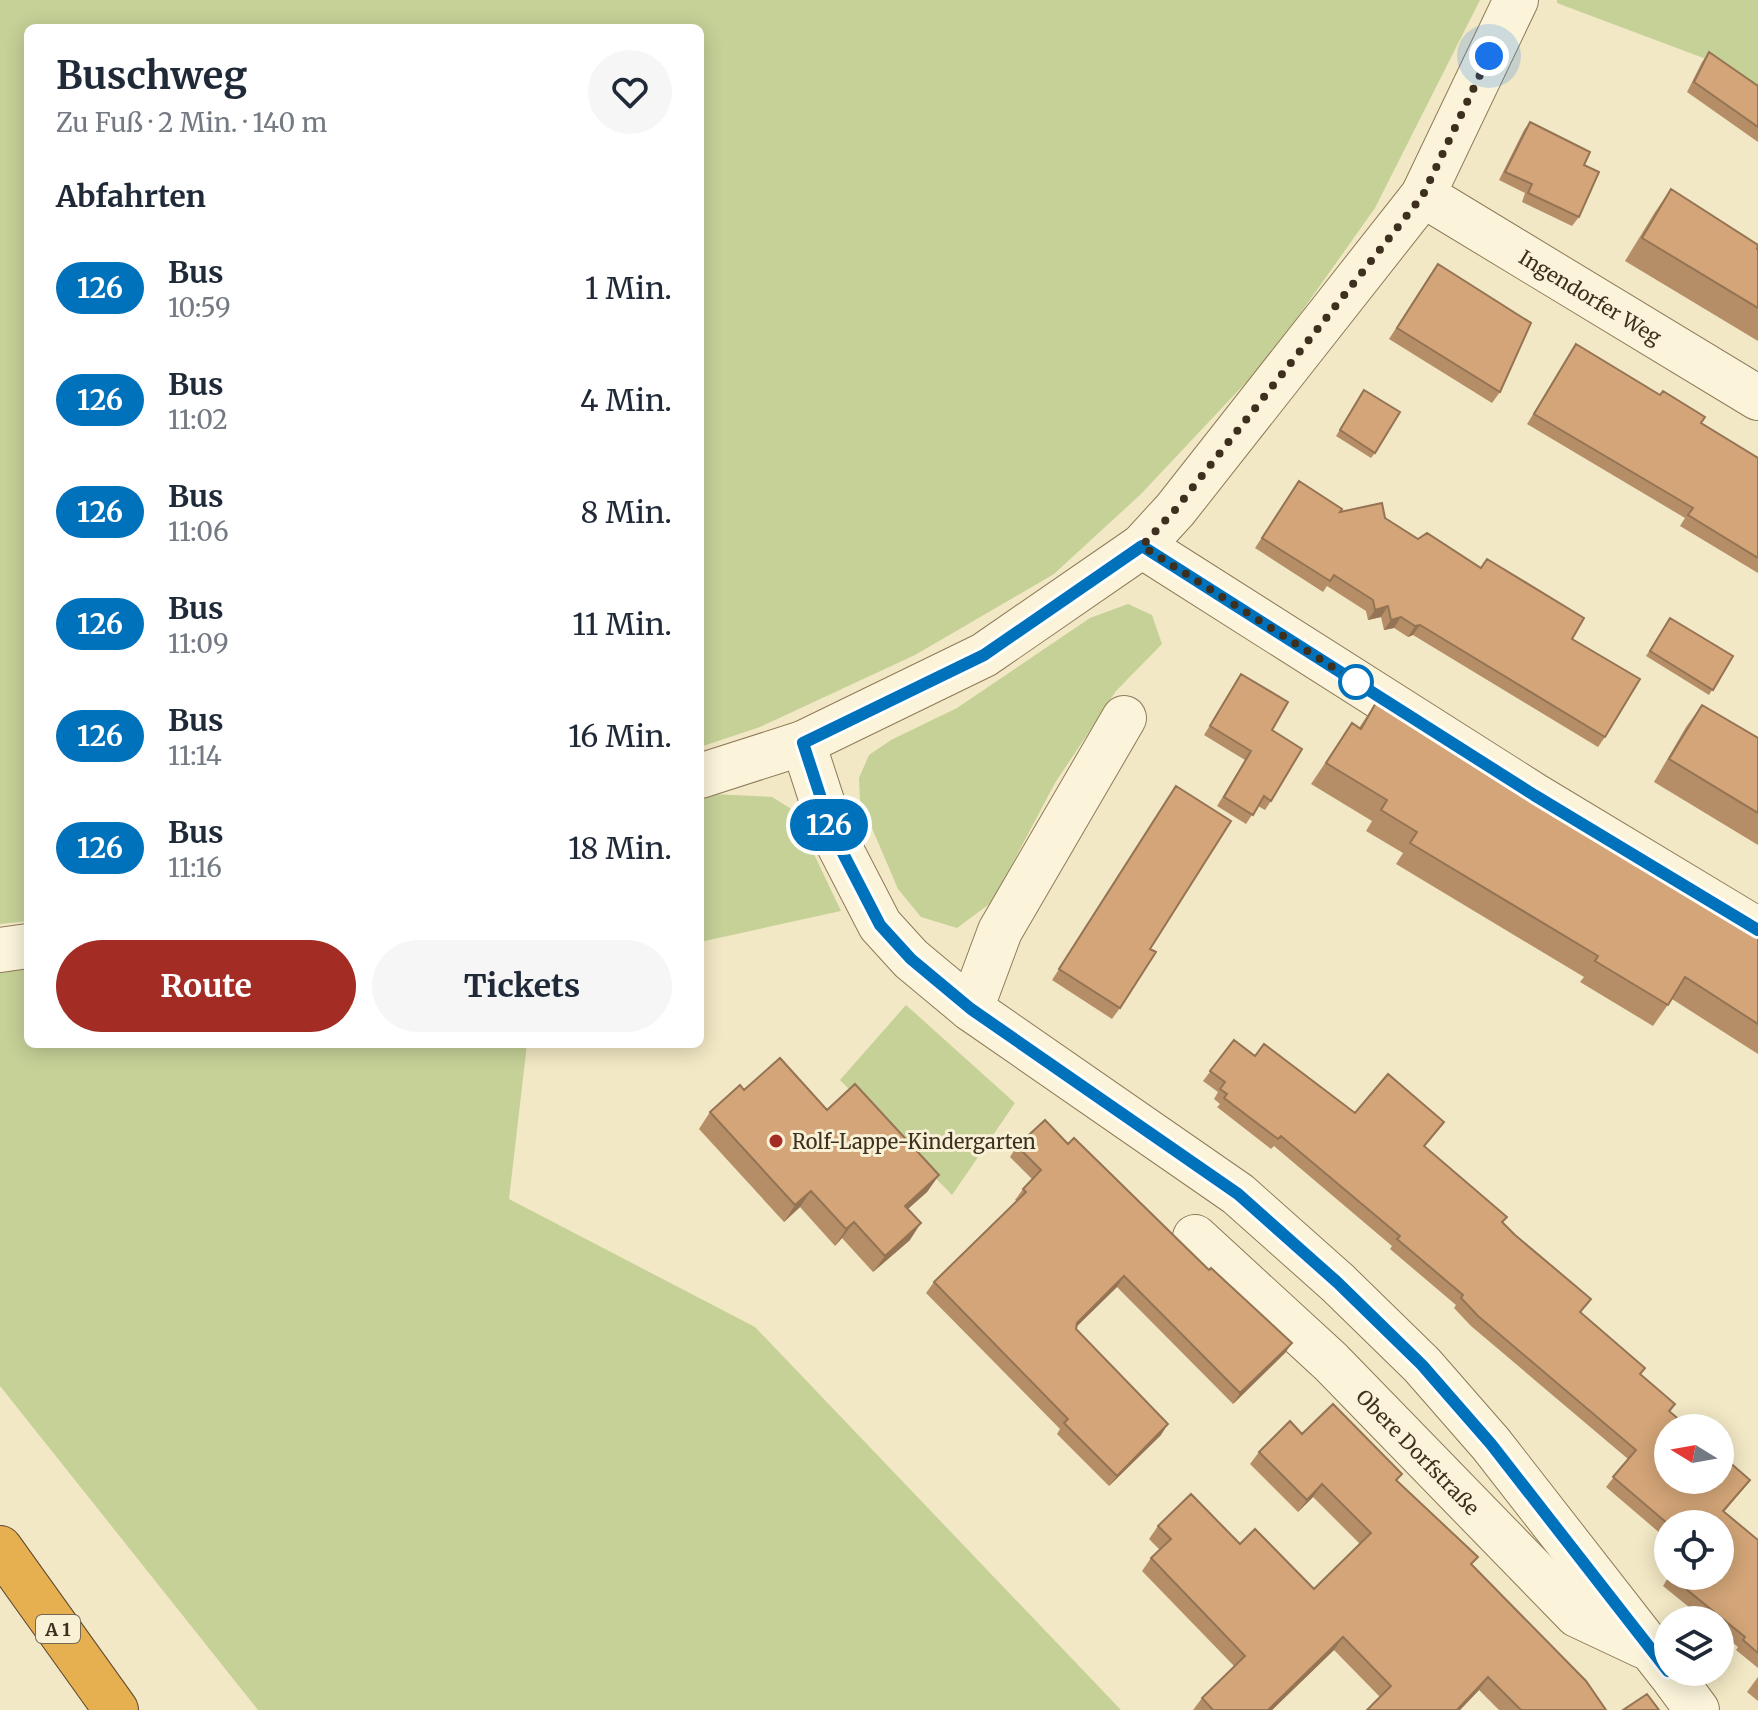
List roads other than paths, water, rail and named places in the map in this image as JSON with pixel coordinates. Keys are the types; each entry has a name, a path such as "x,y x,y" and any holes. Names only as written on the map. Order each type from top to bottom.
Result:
{"highway":[{"name":"A 1","path":"0,1548 116,1710"}],"street":[{"path":"704,775 803,743 984,655 1142,546 1175,510 1423,195 1516,0"},
{"name":"Ingendorfer Weg","path":"1423,195 1758,398"},
{"path":"1142,546 1534,795 1758,930"},
{"path":"971,1009 1000,931 1124,718"},
{"name":"Obere Dorfstraße","path":"803,743 832,832 880,925 911,959 971,1009 1238,1194 1338,1283 1422,1365 1491,1444 1654,1653"},
{"path":"0,950 24,947"},
{"name":"Obere Dorfstraße","path":"1195,1237 1331,1362 1577,1615 1654,1660"},
{"name":"Obere Dorfstraße","path":"1679,1686 1697,1710"}],"place":[{"name":"Rolf-Lappe-Kindergarten","path":"776,1141"}]}
